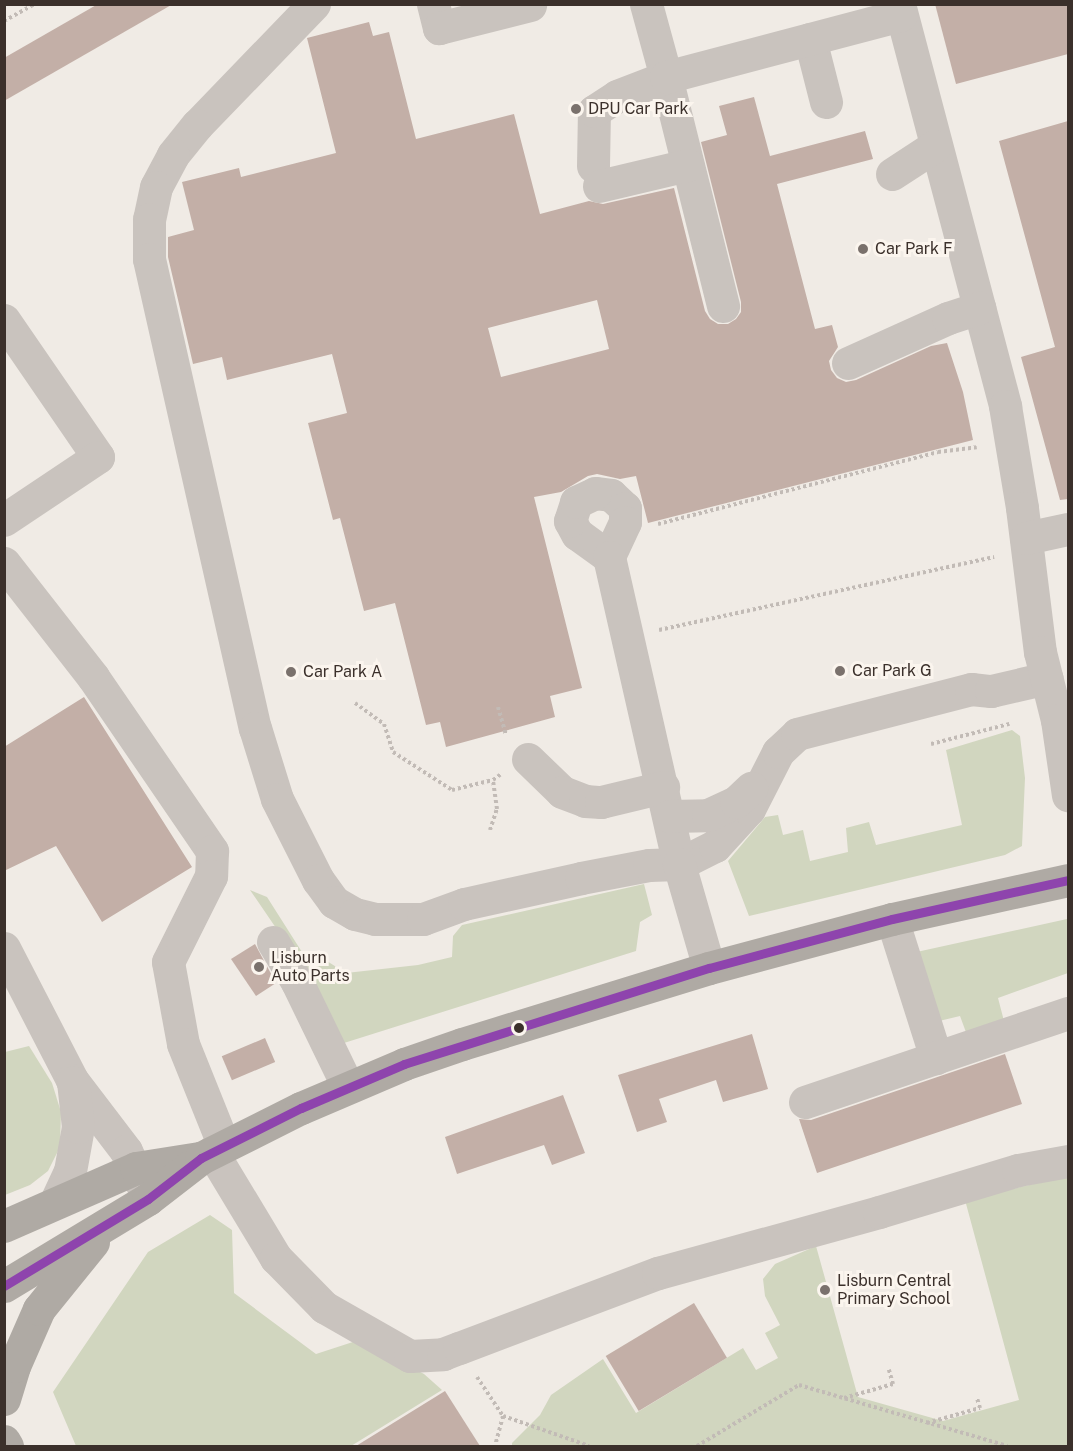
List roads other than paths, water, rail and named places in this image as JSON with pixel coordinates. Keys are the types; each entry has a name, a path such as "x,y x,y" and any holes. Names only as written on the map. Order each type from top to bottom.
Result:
{"highway":[{"path":"4,1286 148,1199 212,1152 348,1087 462,1044 709,968 892,919 1068,880"},
{"path":"4,1226 56,1201 136,1168 212,1152"},
{"path":"4,1399 14,1366 39,1309 109,1222"},
{"path":"4,1441 7,1446"}],"street":[{"path":"314,4 198,125 173,155 156,187 149,219 149,259 255,728 277,799 318,880 334,902 355,915 375,919 423,919 464,904 581,878 649,865 680,864 715,846 749,809 778,752 797,734 970,689 988,676 1044,669"},
{"path":"433,4 439,28 530,5"},
{"path":"646,4 723,306"},
{"path":"688,165 596,176 594,111 617,96 666,77 810,39 900,10 1005,406 1044,669 1055,712 1068,795"},
{"path":"810,39 826,102"},
{"path":"892,174 935,146"},
{"path":"848,363 948,318 979,308"},
{"path":"4,320 98,457 4,520"},
{"path":"609,557 577,534 570,521 576,502 595,493 611,495 625,507 625,522 609,557 680,864 709,968"},
{"path":"1026,538 1068,529"},
{"path":"4,562 93,677 212,851 211,876 168,962 183,1044 212,1152 276,1258 324,1307 410,1356 443,1354 658,1273 879,1212 1018,1170 1068,1161"},
{"path":"528,759 562,792 585,801 666,802 708,815 736,802 764,777"},
{"path":"892,919 936,1058"},
{"path":"273,942 297,982 348,1087"},
{"path":"4,948 72,1080 126,1151 136,1168 148,1199"},
{"path":"805,1102 1068,1013"},
{"path":"56,1201 70,1171 78,1127 72,1080"}],"place":[{"name":"DPU Car Park","path":"576,109"},
{"name":"Car Park F","path":"863,249"},
{"name":"Car Park G","path":"840,671"},
{"name":"Car Park A","path":"291,672"},
{"name":"Lisburn Auto Parts","path":"259,967"},
{"name":"Lisburn Central Primary School","path":"825,1290"}]}
